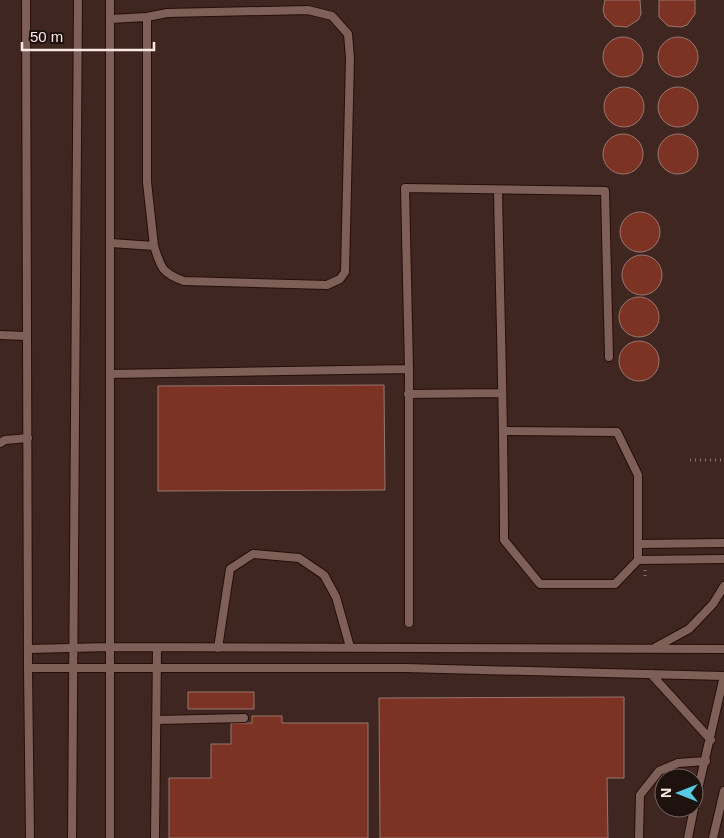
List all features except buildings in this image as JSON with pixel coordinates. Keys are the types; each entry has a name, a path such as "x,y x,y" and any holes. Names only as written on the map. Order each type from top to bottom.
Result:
{"lane":[{"path":"26,0 26,336 30,838"},
{"path":"72,838 78,0"},
{"path":"110,0 110,838"},
{"path":"110,19 147,17 167,13 308,10 332,16 348,34 350,58 345,272 340,279 327,285 184,281 168,275 160,266 154,246 147,182 147,17"},
{"path":"408,623 409,369 405,188 605,191 608,357"},
{"path":"498,190 501,393 504,431 504,540 540,584 615,584 638,560 638,475 617,432 504,431"},
{"path":"111,243 154,246"},
{"path":"0,335 26,336"},
{"path":"110,374 409,369"},
{"path":"408,394 501,393"},
{"path":"0,442 28,438"},
{"path":"638,544 724,543"},
{"path":"218,648 230,569 253,554 299,558 324,575 336,598 350,647"},
{"path":"638,560 724,559"},
{"path":"654,648 689,630 713,604 724,586"},
{"path":"28,649 110,647 157,649 350,647 724,648"},
{"path":"155,838 157,649"},
{"path":"28,668 405,668 724,676 704,769"},
{"path":"651,674 711,740"},
{"path":"157,720 244,718"},
{"path":"638,838 640,795 659,771 678,763 706,761"},
{"path":"714,838 724,791"},
{"path":"688,838 692,818"}],"path":[{"path":"690,460 724,460"}]}
